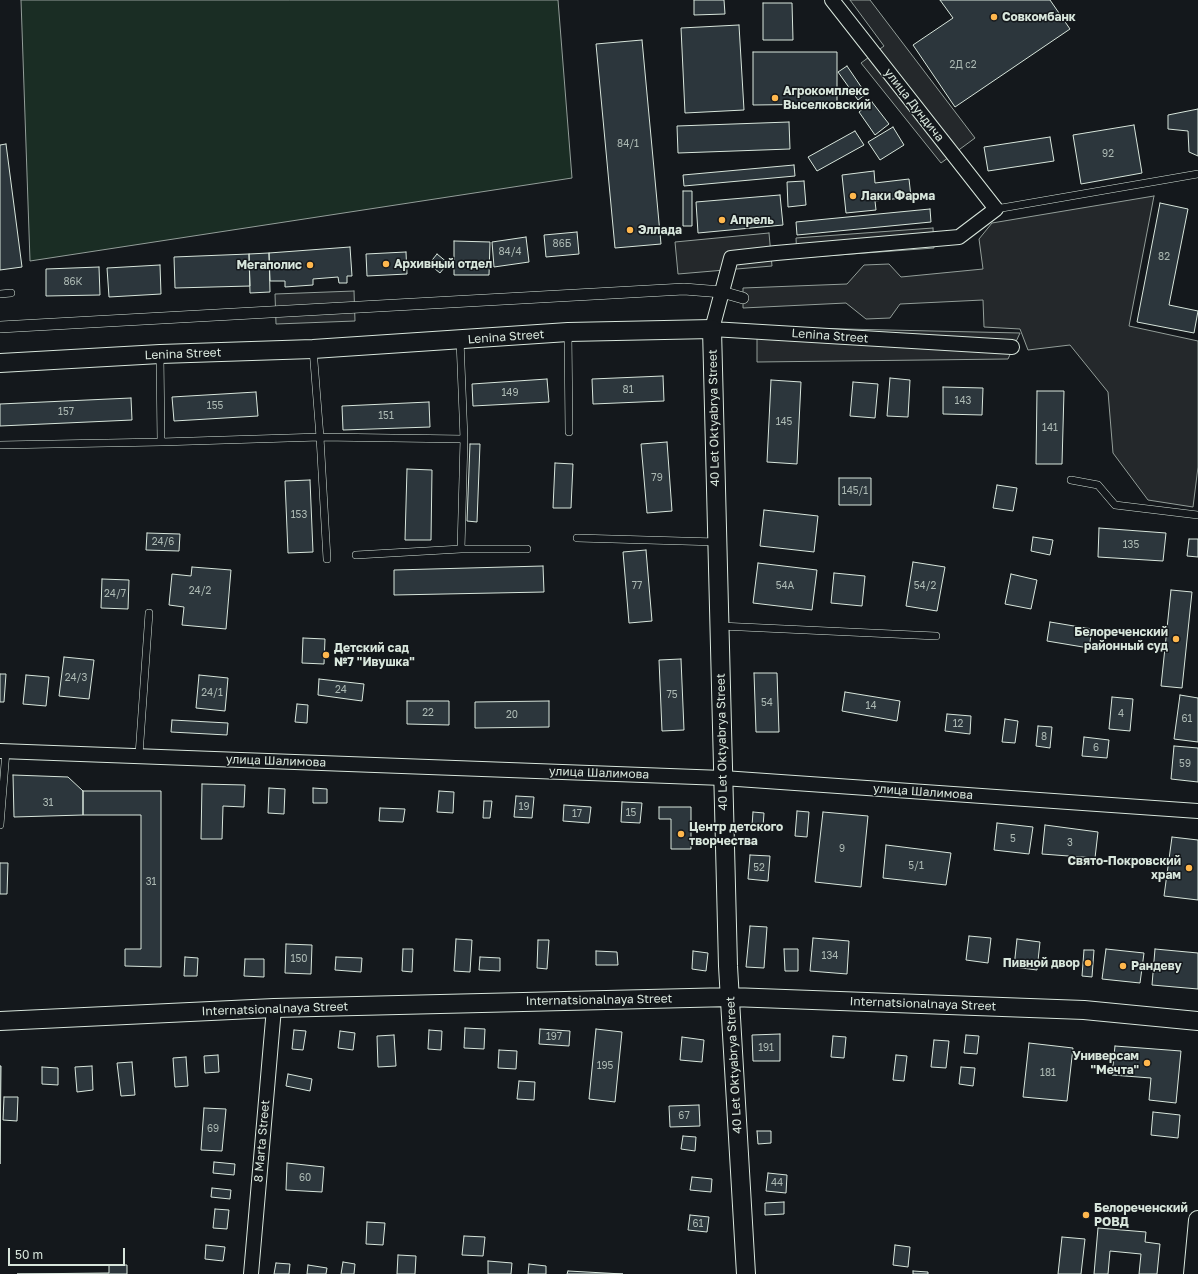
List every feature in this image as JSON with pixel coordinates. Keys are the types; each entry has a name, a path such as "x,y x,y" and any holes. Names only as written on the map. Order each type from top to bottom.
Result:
{"street":[{"name":"улица Дундича","path":"832,0 996,209"},
{"path":"712,329 731,258 959,237 996,209"},
{"path":"0,327 684,289 722,292 743,298"},
{"name":"Lenina Street","path":"0,363 160,354 313,349 568,332 712,329 1012,347"},
{"name":"40 Let Oktyabrya Street","path":"712,329 723,778 731,997 746,1274"},
{"name":"улица Шалимова","path":"3,751 723,778 1198,811"},
{"name":"Internatsionalnaya Street","path":"0,1021 274,1008 731,997 1084,1010 1198,1021"},
{"name":"8 Marta Street","path":"251,1274 274,1008"},
{"path":"1193,1274 1198,1220"}],"lane":[{"path":"996,209 1198,174"},
{"path":"0,294 11,293"},
{"path":"568,332 569,432"},
{"path":"460,340 464,439 461,549"},
{"path":"313,349 327,559"},
{"path":"160,354 161,442"},
{"path":"0,445 320,437 464,439"},
{"path":"1071,480 1098,485 1115,505 1198,515"},
{"path":"577,538 717,542"},
{"path":"356,555 461,549 527,549"},
{"path":"139,755 149,614"},
{"path":"720,626 936,636"},
{"path":"0,825 3,751"}],"green space":[{"path":"21,0 558,0 572,178 30,261"}],"shaded area":[{"path":"850,0 870,0 975,138 941,163 861,63 884,46"},
{"path":"1154,196 1129,326 1198,341 1198,467 1193,507 1148,500 1113,453 1108,392 1070,345 1028,350 1020,329 984,327 983,300 900,304 890,318 866,319 846,303 743,308 743,288 847,284 864,265 889,264 901,277 983,269 979,239 992,223"},
{"path":"933,228 934,248 797,258 796,238"},
{"path":"769,233 772,266 678,274 675,242"},
{"path":"354,291 355,321 276,324 275,294"},
{"path":"757,327 1020,333 1008,359 757,362"}],"building":[{"path":"694,0 724,0 725,14 694,15"},
{"path":"940,0 1050,0 1070,29 955,107 913,45 953,18"},
{"path":"763,3 792,3 793,40 763,40"},
{"path":"739,25 744,110 685,113 681,28"},
{"path":"642,40 661,244 615,248 596,44"},
{"path":"753,52 837,52 837,104 753,105"},
{"path":"847,66 866,94 858,100 838,72"},
{"path":"872,102 889,124 875,135 859,112"},
{"path":"1198,109 1198,156 1189,152 1188,131 1168,129 1168,115"},
{"path":"789,122 790,149 678,153 677,126"},
{"path":"1134,125 1142,173 1081,184 1073,135"},
{"path":"893,127 904,145 880,160 868,142"},
{"path":"855,131 864,145 817,171 808,157"},
{"path":"1050,137 1054,161 988,171 984,147"},
{"path":"6,144 22,267 0,270 0,145"},
{"path":"794,165 795,176 684,186 683,175"},
{"path":"874,171 875,183 909,179 911,197 875,201 876,210 846,213 842,175"},
{"path":"804,181 806,205 788,207 787,182"},
{"path":"683,191 692,191 692,226 683,226"},
{"path":"780,195 783,225 698,233 696,202"},
{"path":"1160,203 1188,209 1169,305 1198,311 1194,333 1137,322"},
{"path":"930,209 931,222 797,235 796,222"},
{"path":"577,232 579,254 546,257 544,235"},
{"path":"526,237 529,262 494,267 492,242"},
{"path":"454,241 490,242 489,275 454,275"},
{"name":"Мегаполис","path":"350,247 352,276 347,276 347,283 339,283 338,277 313,279 313,285 285,287 285,281 270,281 269,253"},
{"name":"Архивный отдел","path":"406,252 407,274 367,276 366,254"},
{"path":"269,253 270,292 250,293 249,254"},
{"path":"249,254 250,286 175,288 174,257"},
{"path":"437,254 448,263 440,273 429,264"},
{"path":"160,265 161,294 109,297 107,268"},
{"path":"99,267 100,295 46,296 46,269"},
{"path":"663,376 664,401 593,404 592,379"},
{"path":"890,378 910,380 908,417 887,416"},
{"path":"547,379 549,402 473,406 472,384"},
{"path":"771,380 801,382 797,464 767,462"},
{"path":"853,382 878,384 875,418 850,416"},
{"path":"943,387 983,388 982,415 943,414"},
{"path":"1037,391 1064,391 1062,464 1036,464"},
{"path":"256,392 258,416 174,421 172,397"},
{"path":"131,398 132,420 0,426 0,404"},
{"path":"429,402 430,427 343,430 342,406"},
{"path":"667,442 672,511 647,513 641,444"},
{"path":"470,444 480,444 477,522 467,521"},
{"path":"555,463 573,464 571,508 553,508"},
{"path":"407,469 432,470 431,540 405,540"},
{"path":"839,478 871,478 871,505 839,505"},
{"path":"310,480 313,552 288,553 285,481"},
{"path":"997,485 1017,488 1013,511 993,508"},
{"path":"764,510 818,516 814,552 760,546"},
{"path":"1099,528 1166,533 1163,561 1098,557"},
{"path":"147,533 180,534 179,551 146,550"},
{"path":"1033,537 1053,540 1050,555 1031,551"},
{"path":"1189,539 1198,539 1198,557 1187,556"},
{"path":"646,550 652,621 629,623 623,552"},
{"path":"913,562 945,567 937,611 906,606"},
{"path":"758,563 817,570 812,610 753,603"},
{"path":"543,566 544,592 394,595 394,570"},
{"path":"192,567 231,570 226,629 182,625 184,607 169,605 172,574 191,576"},
{"path":"834,573 865,576 862,606 831,603"},
{"path":"1011,574 1037,580 1031,609 1005,604"},
{"path":"102,579 129,580 128,609 101,608"},
{"name":"Белореченский районный суд","path":"1171,590 1192,592 1182,688 1161,686"},
{"path":"1050,622 1092,629 1089,648 1047,641"},
{"path":"303,638 325,639 324,664 302,663"},
{"path":"64,657 94,660 89,699 59,696"},
{"path":"681,659 684,730 662,731 659,660"},
{"path":"754,673 777,673 779,732 756,732"},
{"path":"0,674 6,674 4,702 0,702"},
{"path":"26,675 49,677 46,706 23,704"},
{"path":"199,675 228,678 225,711 196,708"},
{"path":"319,679 364,684 362,701 318,695"},
{"path":"845,692 900,701 897,721 842,711"},
{"path":"1180,695 1198,698 1198,742 1174,739"},
{"path":"1112,697 1133,699 1130,731 1109,729"},
{"path":"407,701 449,701 449,725 407,724"},
{"path":"549,701 549,727 475,728 475,702"},
{"path":"297,704 308,705 307,723 295,722"},
{"path":"947,714 971,716 970,734 945,731"},
{"path":"1005,719 1018,721 1015,743 1002,742"},
{"path":"172,720 228,723 227,735 171,732"},
{"path":"1038,726 1052,727 1050,748 1036,746"},
{"path":"1084,737 1109,740 1107,758 1082,756"},
{"path":"1174,746 1198,748 1198,782 1171,779"},
{"path":"13,775 68,777 83,791 83,815 14,817"},
{"path":"202,784 245,785 244,807 223,806 222,839 201,839"},
{"path":"269,788 285,789 284,814 268,813"},
{"path":"313,788 327,789 327,803 313,803"},
{"path":"83,791 161,791 161,967 125,966 125,949 141,949 141,815 83,815"},
{"path":"439,791 454,792 453,813 437,812"},
{"path":"516,796 534,797 532,818 514,817"},
{"path":"484,801 492,801 490,818 483,818"},
{"path":"622,802 642,803 640,823 621,822"},
{"path":"564,805 591,807 589,823 563,821"},
{"name":"Центр детского творчества","path":"659,807 691,807 691,849 671,849 671,819 659,819"},
{"path":"380,808 405,809 403,822 379,821"},
{"path":"797,811 809,812 807,837 795,836"},
{"path":"753,812 764,813 763,827 752,826"},
{"path":"823,812 868,816 861,887 815,882"},
{"path":"997,823 1033,827 1029,854 994,850"},
{"path":"1045,825 1098,832 1095,858 1042,854"},
{"path":"1172,837 1198,840 1198,900 1164,896"},
{"path":"886,845 951,853 946,885 883,878"},
{"path":"750,855 770,856 768,881 748,879"},
{"path":"0,863 8,863 7,894 0,894"},
{"path":"750,926 767,927 764,968 746,967"},
{"path":"969,936 991,938 988,963 966,960"},
{"path":"813,938 849,941 847,974 810,971"},
{"path":"456,939 472,940 470,972 454,971"},
{"path":"1017,939 1040,942 1037,970 1014,967"},
{"path":"538,940 549,940 547,969 537,968"},
{"path":"286,944 312,945 311,974 285,973"},
{"path":"403,949 413,949 412,972 402,971"},
{"path":"784,949 798,949 798,971 785,971"},
{"name":"Рандеву","path":"1106,949 1144,953 1140,983 1102,979"},
{"path":"1155,949 1198,953 1198,989 1152,985"},
{"name":"Пивной двор","path":"1084,950 1094,950 1092,977 1082,976"},
{"path":"596,951 617,952 618,965 596,965"},
{"path":"693,951 708,953 706,971 692,969"},
{"path":"185,957 198,958 197,976 184,976"},
{"path":"336,957 362,958 361,972 335,970"},
{"path":"480,957 500,958 500,971 479,970"},
{"path":"245,959 264,959 264,977 244,976"},
{"path":"465,1028 485,1029 484,1049 464,1048"},
{"path":"540,1029 570,1031 569,1046 539,1044"},
{"path":"596,1029 622,1032 615,1102 589,1099"},
{"path":"294,1030 306,1031 303,1050 292,1049"},
{"path":"429,1030 442,1031 441,1050 428,1049"},
{"path":"340,1031 355,1033 353,1050 338,1048"},
{"path":"780,1034 780,1061 753,1061 752,1035"},
{"path":"394,1035 396,1066 378,1067 377,1036"},
{"path":"966,1035 979,1036 977,1054 964,1053"},
{"path":"833,1036 846,1037 844,1058 831,1057"},
{"path":"682,1037 704,1040 702,1062 680,1060"},
{"path":"934,1040 949,1041 946,1068 931,1067"},
{"path":"1029,1043 1073,1048 1067,1101 1023,1097"},
{"name":"Универсам \"Мечта\"","path":"1115,1046 1181,1051 1176,1103 1149,1100 1151,1078 1112,1075"},
{"path":"499,1050 517,1051 516,1069 498,1068"},
{"path":"218,1055 219,1072 205,1073 204,1056"},
{"path":"896,1055 907,1056 904,1081 893,1080"},
{"path":"186,1057 188,1086 175,1087 173,1058"},
{"path":"132,1062 135,1095 121,1096 117,1063"},
{"path":"0,1066 1,1066 0,1164"},
{"path":"92,1066 93,1090 77,1092 75,1067"},
{"path":"42,1067 58,1068 58,1085 42,1084"},
{"path":"961,1067 975,1068 973,1086 959,1084"},
{"path":"288,1074 312,1079 310,1091 286,1086"},
{"path":"519,1081 535,1082 534,1100 517,1099"},
{"path":"4,1097 18,1097 17,1121 3,1120"},
{"path":"699,1105 700,1126 670,1127 669,1106"},
{"path":"204,1108 226,1109 222,1151 201,1150"},
{"path":"1153,1112 1180,1115 1178,1138 1151,1135"},
{"path":"757,1131 771,1131 771,1143 758,1144"},
{"path":"683,1136 696,1137 695,1151 681,1149"},
{"path":"214,1162 235,1164 234,1175 213,1173"},
{"path":"287,1163 324,1167 322,1192 286,1190"},
{"path":"768,1173 787,1175 786,1193 766,1191"},
{"path":"692,1177 712,1179 711,1192 690,1190"},
{"path":"212,1188 231,1190 230,1199 211,1197"},
{"path":"784,1202 784,1214 765,1215 765,1203"},
{"path":"215,1209 229,1210 227,1229 213,1228"},
{"path":"690,1215 709,1217 707,1232 688,1230"},
{"path":"367,1222 385,1223 383,1245 366,1244"},
{"path":"1098,1228 1146,1232 1145,1242 1160,1244 1157,1274 1139,1274 1141,1254 1110,1251 1108,1274 1094,1274"},
{"path":"464,1236 485,1237 483,1256 462,1255"},
{"path":"1062,1237 1085,1239 1081,1274 1058,1274"},
{"path":"206,1245 225,1247 223,1261 205,1259"},
{"path":"895,1245 910,1247 908,1267 893,1265"},
{"path":"398,1255 416,1256 415,1274 397,1274"},
{"path":"488,1261 512,1263 511,1274 488,1274"},
{"path":"343,1262 355,1264 354,1274 341,1274"},
{"path":"276,1263 290,1264 289,1274 274,1274"},
{"path":"529,1264 546,1266 546,1274 528,1274"},
{"path":"109,1265 127,1265 127,1274 17,1274 109,1273"},
{"path":"308,1265 327,1268 326,1274 307,1274"},
{"path":"568,1271 623,1274 567,1274"},
{"path":"913,1271 928,1272 928,1274 913,1274"}],"place":[{"name":"Совкомбанк","path":"994,17"},
{"name":"Агрокомплекс Выселковский","path":"775,98"},
{"name":"Лаки Фарма","path":"853,196"},
{"name":"Апрель","path":"722,220"},
{"name":"Эллада","path":"630,230"},
{"name":"Архивный отдел","path":"386,264"},
{"name":"Мегаполис","path":"310,265"},
{"name":"Белореченский районный суд","path":"1176,639"},
{"name":"Детский сад №7 \"Ивушка\"","path":"326,655"},
{"name":"Центр детского творчества","path":"681,834"},
{"name":"Свято-Покровский храм","path":"1189,868"},
{"name":"Пивной двор","path":"1088,963"},
{"name":"Рандеву","path":"1123,966"},
{"name":"Универсам \"Мечта\"","path":"1147,1063"},
{"name":"Белореченский РОВД","path":"1086,1215"}]}
